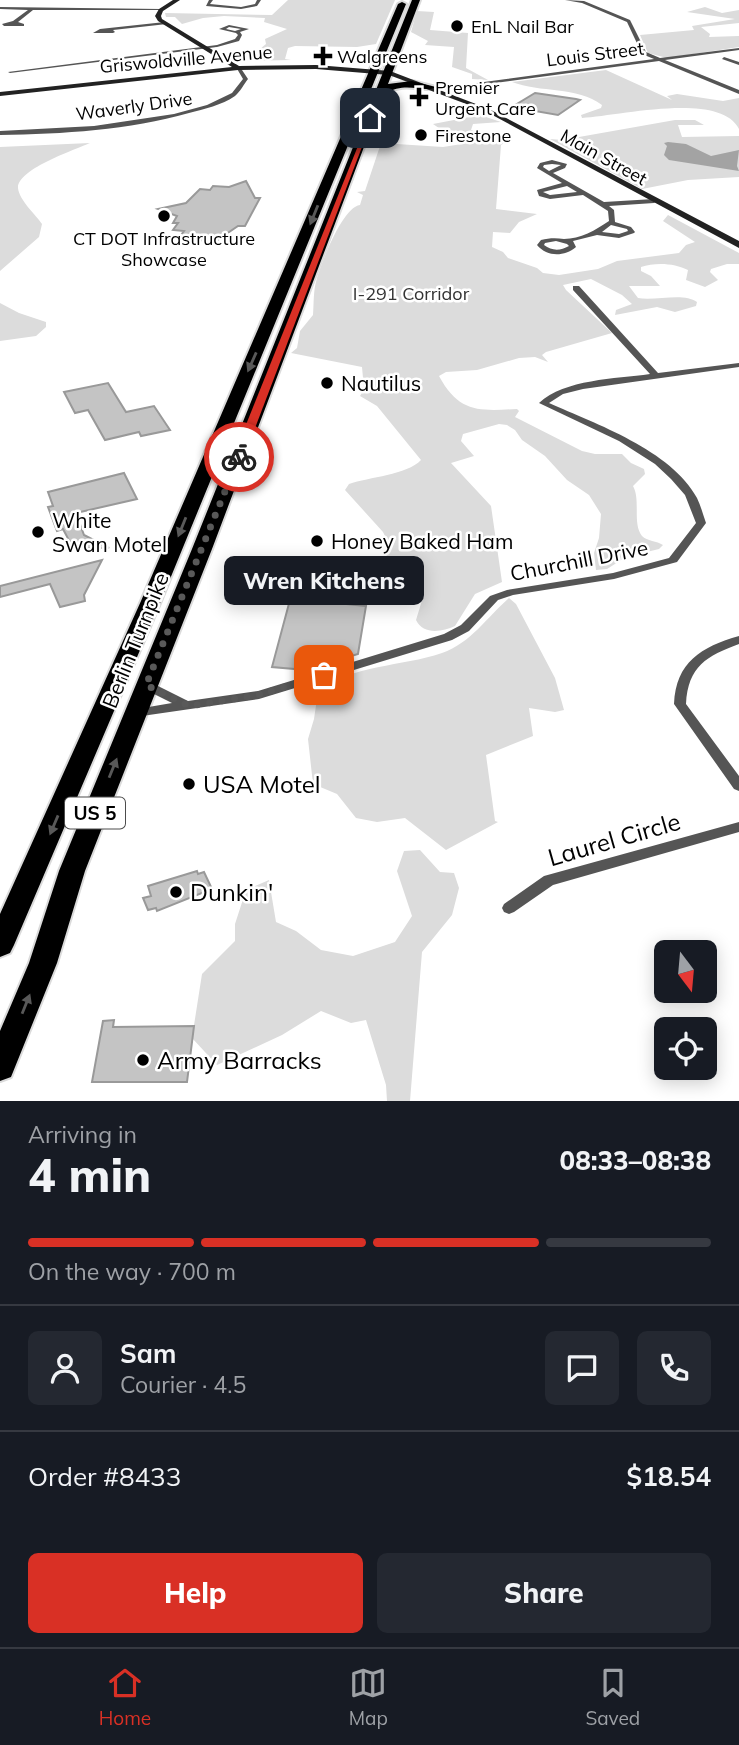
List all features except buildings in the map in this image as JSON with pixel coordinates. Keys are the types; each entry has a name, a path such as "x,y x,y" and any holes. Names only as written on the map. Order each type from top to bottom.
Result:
{"highway":[{"name":"Berlin Turnpike","path":"0,945 151,601 404,0"},
{"name":"Berlin Turnpike","path":"0,1067 43,963 72,871 235,466 358,147 390,73 416,0"},
{"path":"382,92 389,86 401,83 433,88"},
{"path":"340,152 358,147"},
{"path":"285,286 303,288"},
{"path":"208,463 235,466"},
{"path":"128,649 137,660 155,662"}],"street":[{"path":"60,8 70,0"},
{"path":"177,0 161,10 158,16 238,68"},
{"path":"211,0 207,5 240,8 256,5 259,0"},
{"path":"568,0 583,2 629,21 640,49 659,60 739,92"},
{"path":"0,8 161,10"},
{"path":"15,22 32,8"},
{"path":"110,30 165,23"},
{"path":"235,26 247,29 237,32 221,29 235,26"},
{"path":"10,72 204,48 234,42 240,36 237,32"},
{"name":"Louis Street","path":"433,88 739,49"},
{"path":"724,58 739,64"},
{"name":"Griswoldville Avenue","path":"0,94 238,68 297,66 374,71"},
{"name":"Waverly Drive","path":"0,133 118,124 202,110 231,98 244,84 246,79 238,68"},
{"name":"Main Street","path":"374,71 390,73 487,110 739,246"},
{"path":"723,85 739,83"},
{"path":"548,173 611,210 646,205 654,201"},
{"path":"567,184 539,191 541,195 550,197 584,193"},
{"path":"603,204 654,201"},
{"path":"597,233 610,223 611,210"},
{"path":"566,241 597,233 619,236 632,232 629,228 610,223"},
{"path":"576,288 656,376"},
{"name":"Churchill Drive","path":"135,713 258,695 423,647 465,628 494,598 511,592 614,576 673,560 701,523 690,495 666,469 634,445 543,403 561,392 599,383 739,365"},
{"path":"739,640 705,652 689,669 679,688 680,704 739,786"},
{"path":"146,685 189,706"},
{"name":"Laurel Circle","path":"509,908 549,880 739,827"}],"green space":[{"path":"288,0 395,0 376,44 357,47 295,46 288,48 285,59 291,60 239,61 271,54 273,50 260,49 266,44 265,39 287,29 264,22 265,18 224,16 182,24 175,17 166,17 165,13 272,15"},
{"path":"705,7 722,13 739,10 739,23 701,27 710,34 709,37 739,36 739,47 667,58 648,53 640,35 694,30 692,26 735,19 687,12"},
{"path":"417,11 434,12 430,30 468,33 466,68 488,80 472,79 472,74 452,67 454,47 425,45 428,41 411,32"},
{"path":"606,70 672,100 667,96 677,94 723,101 739,98 739,129 728,118 712,111 691,108 582,118 581,115 601,108 602,105 570,92 534,88 512,82"},
{"name":"I-291 Corridor","path":"480,115 501,122 473,124 471,130 484,136 511,139 501,145 496,209 537,214 519,222 510,233 493,232 492,247 503,252 508,258 537,268 543,273 559,275 598,269 617,261 679,253 686,245 695,242 663,221 668,215 739,253 739,264 727,264 711,269 710,272 718,280 705,287 686,280 688,270 677,266 659,264 641,267 641,271 651,276 660,286 629,286 638,298 677,297 697,302 696,306 675,312 657,307 615,315 616,310 632,304 622,295 591,279 563,285 612,333 546,352 542,355 548,362 535,357 519,358 477,370 446,372 439,376 454,397 462,403 481,409 517,409 519,411 515,417 582,451 622,454 631,463 644,469 645,474 633,486 639,531 647,539 663,545 659,549 626,557 607,569 596,570 594,553 599,538 601,514 589,495 567,480 545,456 522,440 515,430 507,425 499,424 463,434 461,441 474,456 451,463 491,506 502,582 475,594 455,626 433,631 423,628 416,620 423,597 420,589 405,583 382,584 379,580 389,544 383,532 345,490 349,484 407,469 421,460 377,406 360,396 364,389 362,367 291,353 297,348 300,331 313,315 316,283 328,248 340,224 353,208 360,205 363,195 357,192 365,191 381,143 443,147 462,144 433,124"},
{"path":"675,120 695,120 704,125 678,125 682,137 739,136 739,177 688,180 642,189 550,139 562,140"},
{"path":"90,143 37,167 20,181 18,188 21,197 42,224 39,237 0,271 0,147"},
{"path":"0,303 46,322 46,327 36,336 0,341"},
{"path":"509,598 516,604 555,678 564,710 555,712 529,708 533,736 486,755 495,821 498,822 446,850 405,818 377,822 356,818 337,794 313,784 308,739 318,692 346,676 426,658 452,649 470,636"},
{"path":"420,850 440,872 454,873 459,888 452,915 422,952 410,1101 387,1101 386,1085 366,1020 351,1023 321,1011 282,1035 217,1065 192,1038 202,974 235,941 235,924 246,890 269,880 276,922 296,931 321,950 353,956 395,942 412,916 397,871 404,851"}],"shaded area":[{"path":"664,143 686,144 711,156 739,150 739,171 669,160 664,155 667,146"}],"way so far":[{"path":"239,457 146,685 163,696 189,706 258,695 324,675"}],"place":[{"name":"EnL Nail Bar","path":"457,26"},
{"name":"Walgreens","path":"323,56"},
{"name":"Premier Urgent Care","path":"419,97"},
{"name":"Firestone","path":"421,135"},
{"name":"CT DOT Infrastructure Showcase","path":"164,216"},
{"name":"Nautilus","path":"327,383"},
{"name":"White Swan Motel","path":"38,532"},
{"name":"Honey Baked Ham","path":"317,541"},
{"name":"Wren Kitchens","path":"324,675"},
{"name":"USA Motel","path":"189,784"},
{"name":"Dunkin'","path":"176,892"},
{"name":"Army Barracks","path":"143,1060"}],"route":[{"path":"239,457 370,118"}]}
